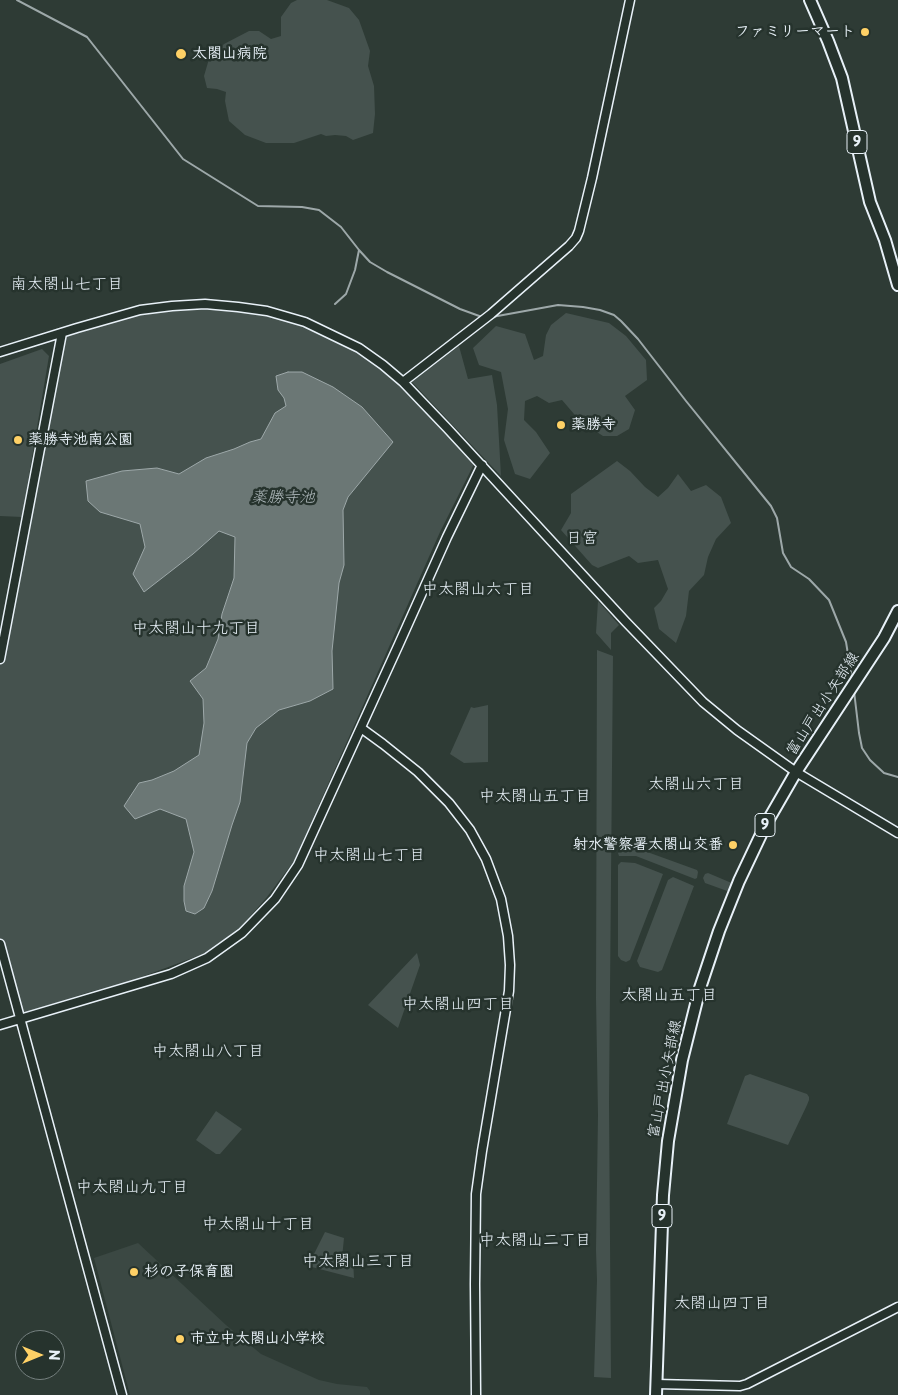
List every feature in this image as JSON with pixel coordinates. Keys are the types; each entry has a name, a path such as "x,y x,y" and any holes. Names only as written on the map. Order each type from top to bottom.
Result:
{"main road":[{"name":"9","path":"810,0 842,78 870,202 898,285"},
{"name":"富山戸出小矢部線","path":"656,1390 663,1184 675,1097 700,988 719,931 739,881 766,824 796,772 896,622 898,611"}],"street":[{"path":"403,382 491,314 576,238 592,178 630,0"},
{"path":"0,352 140,310 205,304 268,311 305,322 359,348 403,382 703,702 737,730 796,772 898,833"},
{"path":"0,660 62,332"},
{"path":"0,1024 20,1020 171,974 207,958 242,933 275,899 298,865 447,537 482,465"},
{"path":"361,728 418,772 449,803 470,830 486,859 501,899 508,936 509,991 476,1194 476,1395"},
{"path":"0,944 122,1395"},
{"path":"656,1390 740,1386 747,1384 898,1307"}],"shaded area":[{"path":"297,0 327,0 349,8 359,20 370,51 368,66 374,86 375,114 373,133 353,140 346,136 326,136 321,134 294,143 266,143 245,135 229,121 225,101 226,92 207,88 204,76 209,59 224,44 249,31 259,31 271,39 281,36 281,17 291,3"},
{"path":"202,305 264,312 301,323 355,349 398,382 439,424 474,464 440,532 294,861 267,897 239,929 203,954 128,982 86,993 19,1015 0,944 0,659 62,333 138,311"},
{"path":"566,313 609,323 626,336 646,360 647,380 625,396 635,410 629,429 617,436 603,436 580,421 562,400 549,403 537,396 525,401 524,420 536,432 550,453 530,479 515,474 504,440 508,409 501,372 479,365 473,348 496,326 525,334 534,360 543,356 546,335 551,325"},
{"path":"459,346 468,379 492,375 497,405 501,476 412,382"},
{"name":"薬勝寺池南公園","path":"42,349 49,356 22,517 0,516 0,364"},
{"path":"617,461 658,497 668,488 678,474 691,491 706,485 721,497 731,523 716,539 708,557 704,575 689,591 686,616 676,643 659,629 654,608 668,589 658,560 638,563 629,556 598,568 592,565 561,530 571,513 571,494"},
{"path":"598,601 619,625 611,633 611,650 596,633"},
{"path":"597,650 613,656 609,1102 611,1378 594,1377 597,1280 598,1115 596,998"},
{"path":"488,705 488,762 464,763 450,754 471,707"},
{"path":"639,849 697,870 697,878 695,879 636,856 619,856 618,853 622,850"},
{"path":"621,862 635,863 663,874 630,960 626,962 618,956 618,865"},
{"path":"708,873 734,884 730,892 705,883 703,878"},
{"path":"673,877 694,886 662,970 658,972 640,967 637,961 668,880"},
{"path":"417,953 420,965 398,1028 368,1005"},
{"path":"750,1074 807,1094 809,1097 788,1145 727,1124 745,1076"},
{"path":"216,1111 242,1129 220,1154 216,1154 196,1140"},
{"path":"325,1232 344,1238 342,1258 353,1259 354,1278 308,1266"},
{"name":"市立中太閤山小学校","path":"138,1243 226,1325 261,1354 319,1380 367,1387 370,1395 130,1395 94,1258"}],"water":[{"name":"薬勝寺池","path":"288,372 302,372 333,387 362,407 393,442 348,497 343,510 344,565 339,583 332,651 333,689 310,701 279,710 256,728 247,743 240,802 212,891 204,908 195,914 186,911 184,901 184,886 194,852 186,819 160,809 135,819 124,806 139,783 174,771 199,755 204,723 203,699 190,681 206,668 218,639 222,614 234,578 235,537 219,531 144,592 133,574 145,547 140,524 100,512 88,501 86,481 122,471 157,468 179,474 206,458 261,439 275,413 286,406 284,398 278,390 276,376"}],"waterway":[{"path":"17,0 87,37 183,159 258,206 302,207 319,210 341,227 359,250"},
{"path":"335,304 346,294 355,270 359,250 370,262 387,272 460,309 482,317"},
{"path":"492,317 558,305 600,310 614,315 621,321 638,339 771,506 777,518 783,553 791,567 809,579 829,600 846,642 852,679"},
{"path":"854,691 862,748 870,760 884,773 898,777"}],"place":[{"name":"ファミリーマート","path":"865,32"},
{"name":"太閤山病院","path":"181,54"},
{"name":"薬勝寺","path":"561,425"},
{"name":"薬勝寺池南公園","path":"18,440"},
{"name":"射水警察署太閤山交番","path":"733,845"},
{"name":"杉の子保育園","path":"134,1272"},
{"name":"市立中太閤山小学校","path":"180,1339"}],"district":[{"name":"南太閤山七丁目","path":"67,285"},
{"name":"日宮","path":"582,539"},
{"name":"中太閤山六丁目","path":"478,590"},
{"name":"中太閤山十九丁目","path":"196,629"},
{"name":"太閤山六丁目","path":"696,785"},
{"name":"中太閤山五丁目","path":"535,797"},
{"name":"中太閤山七丁目","path":"369,856"},
{"name":"太閤山五丁目","path":"669,996"},
{"name":"中太閤山四丁目","path":"458,1005"},
{"name":"中太閤山八丁目","path":"208,1052"},
{"name":"中太閤山九丁目","path":"132,1188"},
{"name":"中太閤山十丁目","path":"258,1225"},
{"name":"中太閤山二丁目","path":"535,1241"},
{"name":"中太閤山三丁目","path":"358,1262"},
{"name":"太閤山四丁目","path":"722,1304"}]}
